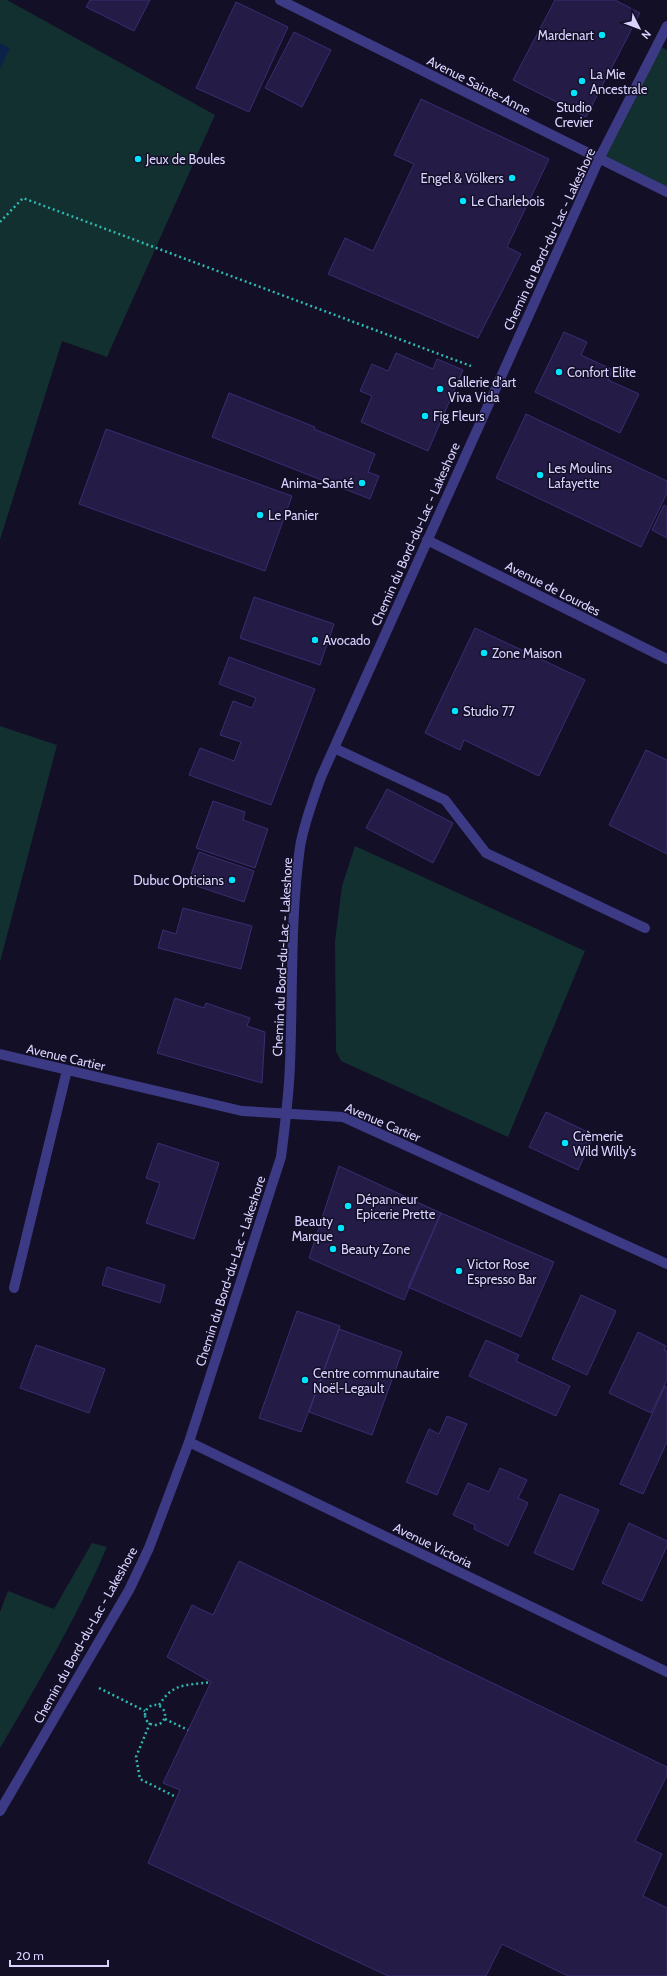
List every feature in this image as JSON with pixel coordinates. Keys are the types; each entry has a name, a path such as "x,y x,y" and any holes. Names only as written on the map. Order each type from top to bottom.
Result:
{"street":[{"name":"Avenue Sainte-Anne","path":"280,0 667,192"},
{"name":"Chemin du Bord-du-Lac - Lakeshore","path":"0,1811 129,1590 149,1548 189,1442 281,1157 287,1113 290,1066 294,912 300,847 305,823 319,784 599,159 667,26"},
{"name":"Avenue de Lourdes","path":"427,540 667,659"},
{"path":"334,748 445,800 486,853 644,928"},
{"name":"Avenue Cartier","path":"0,1054 242,1111 343,1116 667,1264"},
{"path":"14,1288 67,1070"},
{"name":"Avenue Victoria","path":"189,1442 667,1672"}],"path":[{"path":"0,222 23,198 471,366"},
{"path":"79,1677 145,1711"},
{"path":"160,1705 167,1692 177,1687 211,1682"},
{"path":"145,1711 150,1706 160,1705"},
{"path":"160,1705 164,1710 165,1719"},
{"path":"145,1711 146,1718 150,1723 160,1724 165,1719"},
{"path":"165,1719 188,1730"},
{"path":"150,1723 136,1757 140,1779 176,1797"}],"green space":[{"path":"0,0 7,0 215,115 107,357 62,341 0,540"},
{"path":"657,45 667,50 667,192 599,159"},
{"path":"0,726 57,745 0,962"},
{"path":"355,846 585,951 508,1137 341,1061 336,1051 335,941 342,886"},
{"path":"92,1543 107,1547 70,1624 0,1748 0,1612 8,1591 54,1609"}],"water":[{"path":"0,43 10,48 0,69"}],"building":[{"path":"90,0 150,0 134,31 86,7"},
{"path":"555,0 615,0 640,13 586,117 513,80"},
{"path":"236,2 288,27 249,112 196,88"},
{"path":"294,32 331,50 302,107 265,88"},
{"name":"Le Charlebois","path":"421,99 549,159 507,247 521,254 478,338 328,274 345,238 373,251 414,164 394,155"},
{"path":"564,332 587,342 581,355 613,370 608,380 639,394 620,433 535,392"},
{"path":"396,353 433,369 437,359 463,370 428,451 361,422 372,396 360,391 372,364 388,371"},
{"path":"229,393 315,427 314,429 375,454 368,472 379,476 370,499 212,437"},
{"path":"526,414 667,481 667,493 641,547 496,478"},
{"path":"106,429 292,496 265,571 79,504"},
{"path":"664,505 667,507 667,538 652,530"},
{"path":"254,597 334,624 320,665 240,638"},
{"path":"475,628 585,680 539,776 464,740 460,750 425,733"},
{"path":"229,657 315,689 271,805 189,775 200,748 234,761 241,742 220,735 233,701 252,708 256,698 219,684"},
{"path":"646,750 667,760 667,854 609,825"},
{"path":"387,789 453,823 433,863 366,828"},
{"path":"213,801 245,812 243,820 268,829 255,868 196,848"},
{"path":"199,852 254,871 244,902 188,883"},
{"path":"183,908 252,926 241,969 158,948 163,930 176,934"},
{"path":"175,998 204,1008 206,1003 250,1018 247,1026 265,1032 262,1083 157,1053"},
{"path":"546,1112 594,1135 578,1170 529,1147"},
{"path":"158,1143 219,1163 194,1239 146,1223 160,1183 146,1178"},
{"path":"339,1166 441,1213 404,1300 309,1258"},
{"path":"441,1213 554,1262 521,1337 408,1287"},
{"path":"107,1267 165,1285 160,1303 102,1285"},
{"path":"581,1295 616,1311 587,1375 552,1359"},
{"path":"297,1311 340,1326 301,1432 259,1418"},
{"path":"339,1329 402,1352 372,1435 309,1412"},
{"path":"638,1332 666,1346 664,1350 667,1351 667,1380 651,1413 609,1393"},
{"path":"486,1340 519,1355 516,1361 570,1386 556,1416 469,1376"},
{"path":"36,1345 105,1369 89,1413 20,1388"},
{"path":"665,1386 667,1387 667,1442 643,1494 620,1484"},
{"path":"447,1416 467,1424 437,1495 406,1482 429,1429 439,1434"},
{"path":"500,1468 527,1480 518,1498 528,1503 508,1546 474,1529 475,1525 453,1515 468,1483 489,1492"},
{"path":"560,1494 599,1510 573,1570 534,1553"},
{"path":"629,1523 667,1541 667,1546 642,1601 602,1583"},
{"path":"239,1561 667,1767 667,1775 635,1841 662,1854 643,1896 667,1908 667,1976 568,1976 502,1944 486,1976 388,1976 148,1863 180,1790 163,1783 211,1682 167,1657 192,1605 213,1615"}],"place":[{"name":"Mardenart","path":"602,35"},
{"name":"La Mie Ancestrale","path":"582,81"},
{"name":"Studio Crevier","path":"574,93"},
{"name":"Jeux de Boules","path":"138,159"},
{"name":"Engel & Völkers","path":"512,178"},
{"name":"Le Charlebois","path":"463,201"},
{"name":"Confort Elite","path":"559,372"},
{"name":"Gallerie d'art Viva Vida","path":"440,389"},
{"name":"Fig Fleurs","path":"425,416"},
{"name":"Les Moulins Lafayette","path":"540,475"},
{"name":"Anima-Santé","path":"362,483"},
{"name":"Le Panier","path":"260,515"},
{"name":"Avocado","path":"315,640"},
{"name":"Zone Maison","path":"484,653"},
{"name":"Studio 77","path":"455,711"},
{"name":"Dubuc Opticians","path":"232,880"},
{"name":"Crèmerie Wild Willy's","path":"565,1143"},
{"name":"Dépanneur Epicerie Prette","path":"348,1206"},
{"name":"Beauty Marque","path":"341,1228"},
{"name":"Beauty Zone","path":"333,1249"},
{"name":"Victor Rose Espresso Bar","path":"459,1271"},
{"name":"Centre communautaire Noël-Legault","path":"305,1380"}]}
